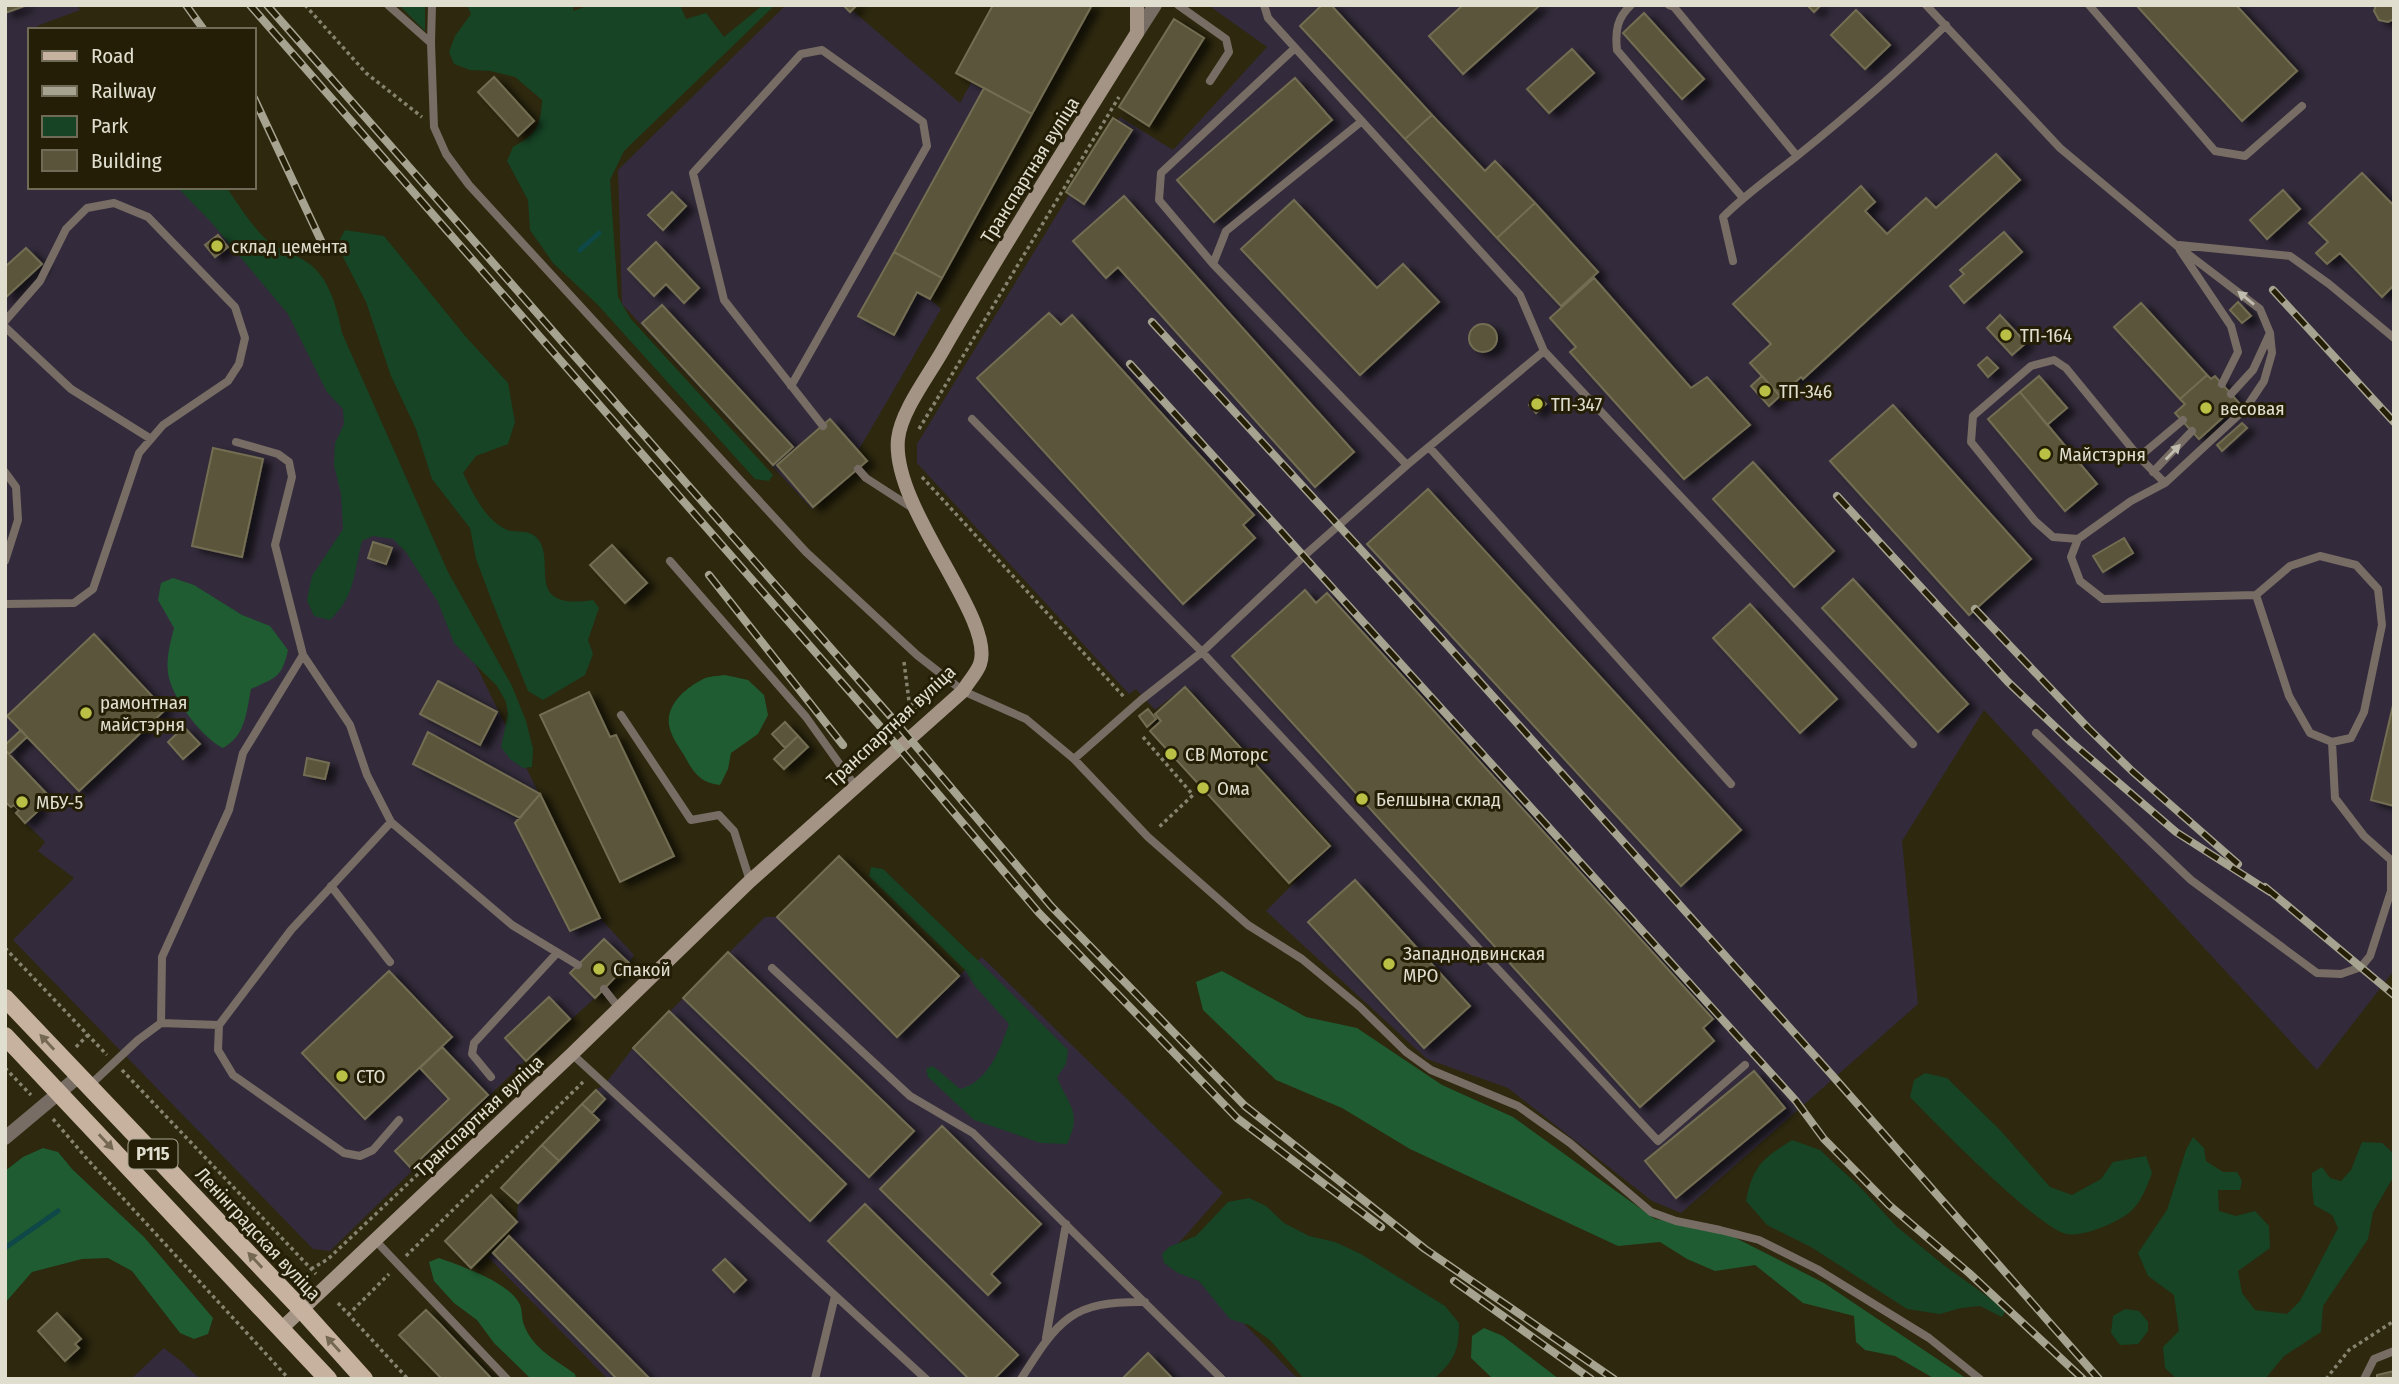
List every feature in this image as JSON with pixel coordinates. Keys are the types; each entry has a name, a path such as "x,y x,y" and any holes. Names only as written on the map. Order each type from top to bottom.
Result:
{"main road":[{"path":"1136,5 1137,33"},
{"name":"Транспартная вуліца","path":"281,1329 572,1054 750,881 963,691 981,663 981,642 975,622 914,509 903,480 898,455 901,424 968,307 1137,33"},
{"name":"Ленінградская вуліца","path":"5,998 302,1310 364,1379"},
{"name":"Р115","path":"5,1036 328,1379"}],"street":[{"name":"Транспартная вуліца","path":"1137,33 1155,5"},
{"path":"5,1138 60,1092 84,1081"}],"lane":[{"path":"388,5 431,43"},
{"path":"432,5 434,127 446,154 469,185 806,552 917,655 963,691 1026,719 1074,759 1149,837 1248,925 1301,959 1360,1007 1406,1052 1431,1070 1518,1106 1570,1143 1651,1212 1676,1221 1759,1240 1817,1269 1929,1338 1980,1379"},
{"path":"1178,5 1226,39 1229,52 1210,81"},
{"path":"1264,5 1268,18 1520,295 1544,351 1913,744"},
{"path":"1631,5 1622,14 1615,33 1617,50 1743,198"},
{"path":"1669,5 1674,7 1797,156"},
{"path":"1926,5 2060,148 2176,245 2260,309 2270,333 2272,353 2264,381 2246,408 2165,483 2131,502 2078,539 2071,557 2080,581 2103,599 2256,595 2290,566 2320,556 2356,565 2378,589 2382,625 2364,712 2350,737 2332,742 2310,733 2289,696 2256,595"},
{"path":"2089,5 2215,151 2245,156 2302,106"},
{"path":"1733,261 1723,217 1946,26"},
{"path":"1295,48 1161,173 1159,200 1213,264 1407,465"},
{"path":"791,386 927,146 923,122 822,50 801,54 693,173 724,300 791,386 823,426"},
{"path":"1213,264 1226,231 1362,121"},
{"path":"5,321 40,281 66,229 88,208 114,203 148,217 235,307 245,338 239,364 228,381 163,425 139,453 93,589 74,603 5,604"},
{"path":"2176,245 2290,256 2392,332"},
{"path":"2176,245 2231,326 2238,352 2222,384"},
{"path":"5,327 71,389 151,439"},
{"path":"2231,394 2253,370 2270,333"},
{"path":"1074,759 1133,706 1202,652 1305,555 1407,465 1544,351"},
{"path":"2078,539 2053,537 2035,521 1971,442 1973,415 2031,366 2054,360 2066,368 2139,457 2165,483"},
{"path":"972,419 1202,652 1658,1141 1745,1065"},
{"path":"2139,457 2183,420"},
{"path":"2153,472 2192,431"},
{"path":"236,442 278,453 289,462 292,477 275,545 303,655 350,726 367,775 391,822 512,925 578,965"},
{"path":"1429,447 1731,784"},
{"path":"858,469 866,478 914,509"},
{"path":"5,472 16,487 18,520 5,561"},
{"path":"670,561 806,717 856,786"},
{"path":"161,1023 162,957 229,810 243,753 303,655"},
{"path":"621,715 691,820 719,815 734,831 750,881"},
{"path":"2036,733 2191,880 2317,973 2341,974 2361,967 2370,956 2392,891 2391,860 2364,836 2335,798 2332,742"},
{"path":"391,822 291,930 219,1024 218,1050 233,1075 344,1153 360,1156 373,1150 399,1120"},
{"path":"331,886 390,962"},
{"path":"491,1077 472,1054 474,1043 557,953"},
{"path":"772,968 909,1096 973,1133 1222,1379"},
{"path":"604,989 619,1008"},
{"path":"84,1081 114,1062 161,1023 219,1024"},
{"path":"572,1054 926,1379"},
{"path":"1046,1341 1066,1224"},
{"path":"375,1240 507,1379"},
{"path":"815,1379 835,1296"},
{"path":"1021,1379 1056,1328 1081,1310 1114,1301 1145,1302"},
{"path":"2364,1379 2374,1360 2394,1351"}],"path":[{"path":"305,5 366,73 434,127"},
{"path":"913,439 1125,87"},
{"path":"919,474 1133,706"},
{"path":"900,639 909,701 916,709"},
{"path":"1143,737 1193,795 1149,837"},
{"path":"5,948 316,1274"},
{"path":"72,1051 88,1035"},
{"path":"5,1068 289,1379"},
{"path":"348,1315 592,1073"},
{"path":"338,1303 408,1379"},
{"path":"2326,1379 2349,1350 2394,1321"}],"shaded area":[{"path":"5,5 77,5 80,10 38,28 28,28 28,189 199,189 308,323 600,918 634,955 595,998 526,1060 330,1251 313,1249 13,940 74,878 38,851 45,842 16,813 19,810 14,805 11,807 5,802"},
{"path":"786,5 846,5 960,103 971,83 1032,114 930,299 941,309 858,451 867,461 812,509 622,304 618,170"},
{"path":"1208,5 2394,5 2394,965 2392,973 2317,1070 1984,710 1902,841 1918,1004 1681,1213 1652,1201 1508,1088 1427,1059 1266,911 1332,845 1186,686 1155,710 1136,689 1129,694 917,463 917,444 1070,193 1120,117 1173,150 1267,47"},
{"path":"839,856 958,976 982,957 1223,1193 1177,1245 1179,1257 1298,1379 608,1379 488,1257 509,1236 517,1222 518,1203 598,1120 592,1113 605,1099 596,1090 605,1084 633,1048 765,917 777,917"},
{"path":"164,1348 182,1362 200,1379 131,1379"}],"green space":[{"path":"399,5 425,5 425,31"},
{"path":"467,5 574,5 573,11 590,5 680,5 686,19 706,13 724,37 763,5 775,5 624,151 610,180 618,297 630,318 773,475 769,481 755,479 597,304 553,263 530,230 528,200 507,161 513,147 536,128 542,100 515,77 491,71 470,70 454,64 449,52 455,36 471,14"},
{"path":"179,189 227,189 248,219 268,241 302,259 313,267 326,283 342,333 448,572 512,686 526,721 533,749 532,767 523,768 510,759 501,747 508,714 506,702 497,686 454,643 438,602 406,552 393,539 373,536 362,541 345,602 330,620 314,616 307,600 312,576 343,529 341,494 334,465 335,443 344,424 343,409 327,392 288,314 211,222"},
{"path":"345,230 384,236 466,337 508,383 515,422 508,444 476,456 463,473 491,518 505,529 536,537 542,546 549,591 557,598 571,601 593,600 599,608 588,640 593,654 585,675 543,700 528,691 476,559 470,528 432,479 416,429 391,376 366,302 337,245"},
{"path":"173,578 194,585 242,615 270,626 288,650 280,672 251,689 241,730 231,743 223,748 190,718 169,678 168,659 174,628 158,600 161,583"},
{"path":"725,675 748,680 764,695 768,715 758,734 731,753 728,769 720,785 707,782 694,771 673,737 669,717 678,698 690,687 705,678"},
{"path":"871,867 883,869 1068,1050 1066,1064 1057,1077 1074,1116 1072,1133 1067,1144 1041,1143 974,1120 928,1077 926,1069 933,1066 960,1089 978,1080 992,1064 1009,1024 975,986 965,970 869,876"},
{"path":"1222,971 1306,1017 1357,1028 1442,1085 1513,1117 1655,1219 1718,1229 1824,1283 1967,1379 1935,1379 1895,1356 1865,1350 1856,1342 1854,1316 1803,1303 1755,1265 1715,1271 1687,1259 1660,1242 1618,1246 1410,1149 1342,1108 1276,1080 1203,1010 1196,982"},
{"path":"1925,1073 1947,1078 2000,1130 2050,1187 2072,1195 2101,1179 2113,1162 2146,1156 2152,1173 2141,1198 2126,1215 2092,1231 2067,1234 2053,1228 1987,1173 1910,1097 1914,1080"},
{"path":"2193,1137 2204,1148 2206,1161 2223,1172 2237,1172 2242,1181 2240,1190 2218,1190 2219,1211 2236,1216 2255,1211 2269,1226 2270,1248 2238,1271 2242,1293 2255,1310 2287,1314 2300,1301 2338,1228 2332,1215 2314,1205 2312,1173 2322,1167 2330,1178 2341,1181 2351,1170 2362,1142 2382,1143 2394,1154 2394,1176 2373,1212 2368,1239 2323,1306 2321,1332 2284,1356 2265,1379 2177,1379 2165,1368 2163,1347 2179,1331 2174,1295 2148,1276 2138,1253 2167,1210 2186,1150"},
{"path":"1792,1140 1820,1150 1860,1187 1897,1227 2006,1310 2002,1317 1980,1306 1940,1314 1907,1309 1811,1247 1767,1225 1746,1201 1749,1189 1760,1164"},
{"path":"43,1148 58,1152 72,1169 144,1237 213,1318 208,1334 194,1339 180,1333 132,1271 108,1258 82,1259 32,1272 5,1303 5,1171 23,1157"},
{"path":"1249,1198 1266,1206 1284,1223 1309,1236 1335,1242 1361,1254 1445,1306 1459,1323 1457,1348 1447,1366 1434,1379 1304,1379 1270,1340 1249,1325 1230,1319 1199,1281 1178,1273 1164,1263 1162,1254 1169,1247 1196,1236 1228,1202"},
{"path":"439,1258 488,1278 513,1295 519,1303 524,1325 533,1341 575,1374 576,1379 531,1379 494,1343 477,1320 454,1303 434,1281 429,1262"},
{"path":"2125,1309 2139,1311 2148,1322 2148,1331 2138,1344 2120,1345 2111,1333 2113,1316"},
{"path":"1484,1328 1503,1336 1559,1379 1493,1379 1471,1358 1472,1336"}],"building":[{"path":"5,5 27,5 5,13"},
{"path":"843,5 857,5 850,12"},
{"path":"993,5 1092,5 1032,114 956,73"},
{"path":"1322,5 1331,5 1432,115 1405,139 1300,26"},
{"path":"1463,5 1540,5 1463,74 1429,36"},
{"path":"1807,5 1821,5 1814,12"},
{"path":"2136,5 2236,5 2297,71 2242,121"},
{"path":"2376,5 2394,5 2394,19 2388,22 2379,20 2374,11"},
{"path":"1856,10 1890,45 1865,69 1831,35"},
{"path":"1644,13 1704,79 1682,99 1623,33"},
{"path":"1174,19 1204,38 1149,126 1119,107"},
{"path":"1572,49 1594,73 1549,113 1527,89"},
{"path":"494,77 534,121 518,136 478,92"},
{"path":"1295,78 1332,120 1214,222 1177,180"},
{"path":"984,88 1032,114 942,278 894,252"},
{"path":"1432,115 1485,171 1495,161 1535,203 1497,238 1405,139"},
{"path":"1113,118 1132,130 1084,204 1066,192"},
{"path":"1996,154 2020,180 1803,379 1801,377 1780,396 1750,363 1771,344 1733,304 1861,186 1875,202 1865,211 1887,234 1926,198 1936,208"},
{"path":"2362,173 2394,206 2394,285 2382,297 2340,253 2327,264 2316,253 2328,242 2309,223"},
{"path":"2283,190 2300,209 2267,239 2250,220"},
{"path":"672,192 686,206 663,230 648,215"},
{"path":"1124,196 1354,452 1315,487 1118,267 1106,278 1073,241"},
{"path":"1294,200 1377,288 1403,264 1439,302 1360,375 1241,249"},
{"path":"1535,203 1598,272 1561,306 1497,238"},
{"path":"2004,232 2022,252 1964,303 1950,286 1964,274 1960,270"},
{"name":"склад цемента","path":"218,235 228,247 215,257 205,245"},
{"path":"656,242 699,288 684,303 666,284 654,296 628,269"},
{"path":"26,248 42,264 5,298 5,267"},
{"path":"894,252 942,278 930,299 917,292 894,335 858,316"},
{"path":"1594,278 1691,388 1707,377 1750,425 1684,479 1570,352 1576,347 1550,318"},
{"path":"2238,302 2251,316 2242,323 2230,310"},
{"path":"2141,303 2207,375 2180,399 2114,327"},
{"path":"662,305 793,447 773,465 642,323"},
{"path":"1049,313 1061,325 1072,315 1254,515 1243,525 1255,538 1183,604 977,378"},
{"name":"ТП-164","path":"2000,315 2026,343 2012,355 1987,328"},
{"path":"1483,324 1493,328 1497,338 1493,348 1483,352 1473,348 1469,338 1473,328"},
{"path":"1987,357 1998,368 1988,377 1978,365"},
{"name":"весовая","path":"2207,375 2211,379 2215,376 2239,403 2199,439 2175,413 2185,404 2180,399"},
{"name":"ТП-346","path":"1762,376 1780,396 1769,406 1751,386"},
{"path":"2039,376 2067,408 2047,425 2020,392"},
{"name":"Майстэрня","path":"2020,392 2097,484 2065,511 1988,419"},
{"name":"ТП-347","path":"1538,396 1546,404 1536,413 1529,405"},
{"path":"1893,405 2031,559 1969,615 1830,461"},
{"path":"830,419 867,461 813,507 777,465"},
{"path":"2242,423 2247,428 2222,451 2217,445"},
{"path":"213,448 263,459 242,557 192,546"},
{"path":"1753,462 1834,551 1794,587 1713,499"},
{"path":"1428,489 1741,830 1681,886 1367,544"},
{"path":"2124,538 2133,553 2103,572 2093,556"},
{"path":"373,542 392,548 386,564 368,558"},
{"path":"612,545 647,583 625,603 590,565"},
{"path":"1853,579 1968,704 1938,732 1822,608"},
{"path":"1305,590 1316,603 1327,593 1713,1019 1703,1028 1714,1041 1640,1107 1232,656"},
{"path":"1750,604 1837,699 1800,733 1713,638"},
{"name":"рамонтная майстэрня","path":"94,634 165,710 79,791 7,716"},
{"path":"438,681 497,712 480,745 420,714"},
{"path":"1185,687 1330,846 1289,883 1150,731 1161,721 1155,714"},
{"path":"589,692 610,737 616,735 674,856 620,882 540,715"},
{"path":"2394,701 2394,806 2371,800"},
{"path":"1148,709 1156,719 1147,727 1139,716"},
{"path":"785,722 798,736 785,748 772,734"},
{"path":"184,727 200,744 183,759 168,742"},
{"path":"21,730 27,737 9,754 5,745"},
{"path":"428,732 540,794 520,818 413,764"},
{"path":"798,736 808,747 784,769 774,759"},
{"path":"5,750 47,794 35,806 39,810 25,823 16,813 19,810 5,802"},
{"path":"307,758 329,763 325,779 304,775"},
{"path":"540,794 600,918 570,931 515,823"},
{"path":"839,856 959,976 897,1037 777,917"},
{"name":"Западнодвинская МРО","path":"1355,880 1470,1006 1424,1048 1308,922"},
{"name":"Спакой","path":"604,939 629,963 595,998 570,973"},
{"path":"728,952 914,1131 869,1177 683,998"},
{"path":"389,971 452,1037 365,1119 302,1053"},
{"path":"549,997 570,1019 526,1061 505,1038"},
{"path":"669,1011 846,1184 810,1221 633,1048"},
{"path":"442,1047 488,1095 411,1168 395,1151 449,1099 420,1068"},
{"path":"1754,1071 1785,1108 1676,1198 1645,1161"},
{"path":"596,1090 605,1099 592,1113 582,1104"},
{"path":"582,1104 599,1120 559,1161 542,1145"},
{"path":"942,1126 1041,1224 991,1274 1000,1283 988,1295 880,1189"},
{"path":"542,1145 559,1161 518,1203 501,1188"},
{"path":"491,1195 517,1222 471,1268 445,1241"},
{"path":"865,1204 1018,1355 994,1379 969,1379 828,1241"},
{"path":"509,1236 650,1379 617,1379 493,1253"},
{"path":"725,1259 746,1280 734,1292 713,1270"},
{"path":"426,1310 492,1379 442,1379 399,1335"},
{"path":"57,1313 81,1339 75,1344 79,1348 65,1361 38,1331"},
{"path":"1148,1353 1173,1379 1122,1379"},
{"path":"2394,1371 2394,1379 2377,1379 2377,1375"}],"waterway":[{"path":"580,250 599,233"},
{"path":"5,1248 58,1211"}],"railway":[{"path":"186,5 203,28"},
{"path":"250,5 899,748 1039,913 1237,1118 1381,1227"},
{"path":"267,5 899,726 1051,906 1245,1106 1425,1249 1614,1379"},
{"path":"256,102 323,245"},
{"path":"2273,290 2394,422"},
{"path":"1152,322 1396,588 1831,1074 2099,1379"},
{"path":"1130,364 1796,1101 1824,1139 1889,1205 1969,1273 2083,1379"},
{"path":"1837,496 2008,682 2071,742 2176,832 2270,892"},
{"path":"709,575 843,745"},
{"path":"1975,609 2132,771 2238,864"},
{"path":"2265,887 2394,995"},
{"path":"1454,1281 1591,1379"}],"place":[{"name":"склад цемента","path":"217,246"},
{"name":"ТП-164","path":"2006,335"},
{"name":"ТП-346","path":"1765,391"},
{"name":"ТП-347","path":"1537,404"},
{"name":"весовая","path":"2206,408"},
{"name":"Майстэрня","path":"2045,454"},
{"name":"рамонтная майстэрня","path":"86,713"},
{"name":"СВ Моторс","path":"1171,754"},
{"name":"Ома","path":"1203,788"},
{"name":"Белшына склад","path":"1362,799"},
{"name":"МБУ-5","path":"22,802"},
{"name":"Западнодвинская МРО","path":"1389,964"},
{"name":"Спакой","path":"599,969"},
{"name":"СТО","path":"342,1076"}]}
